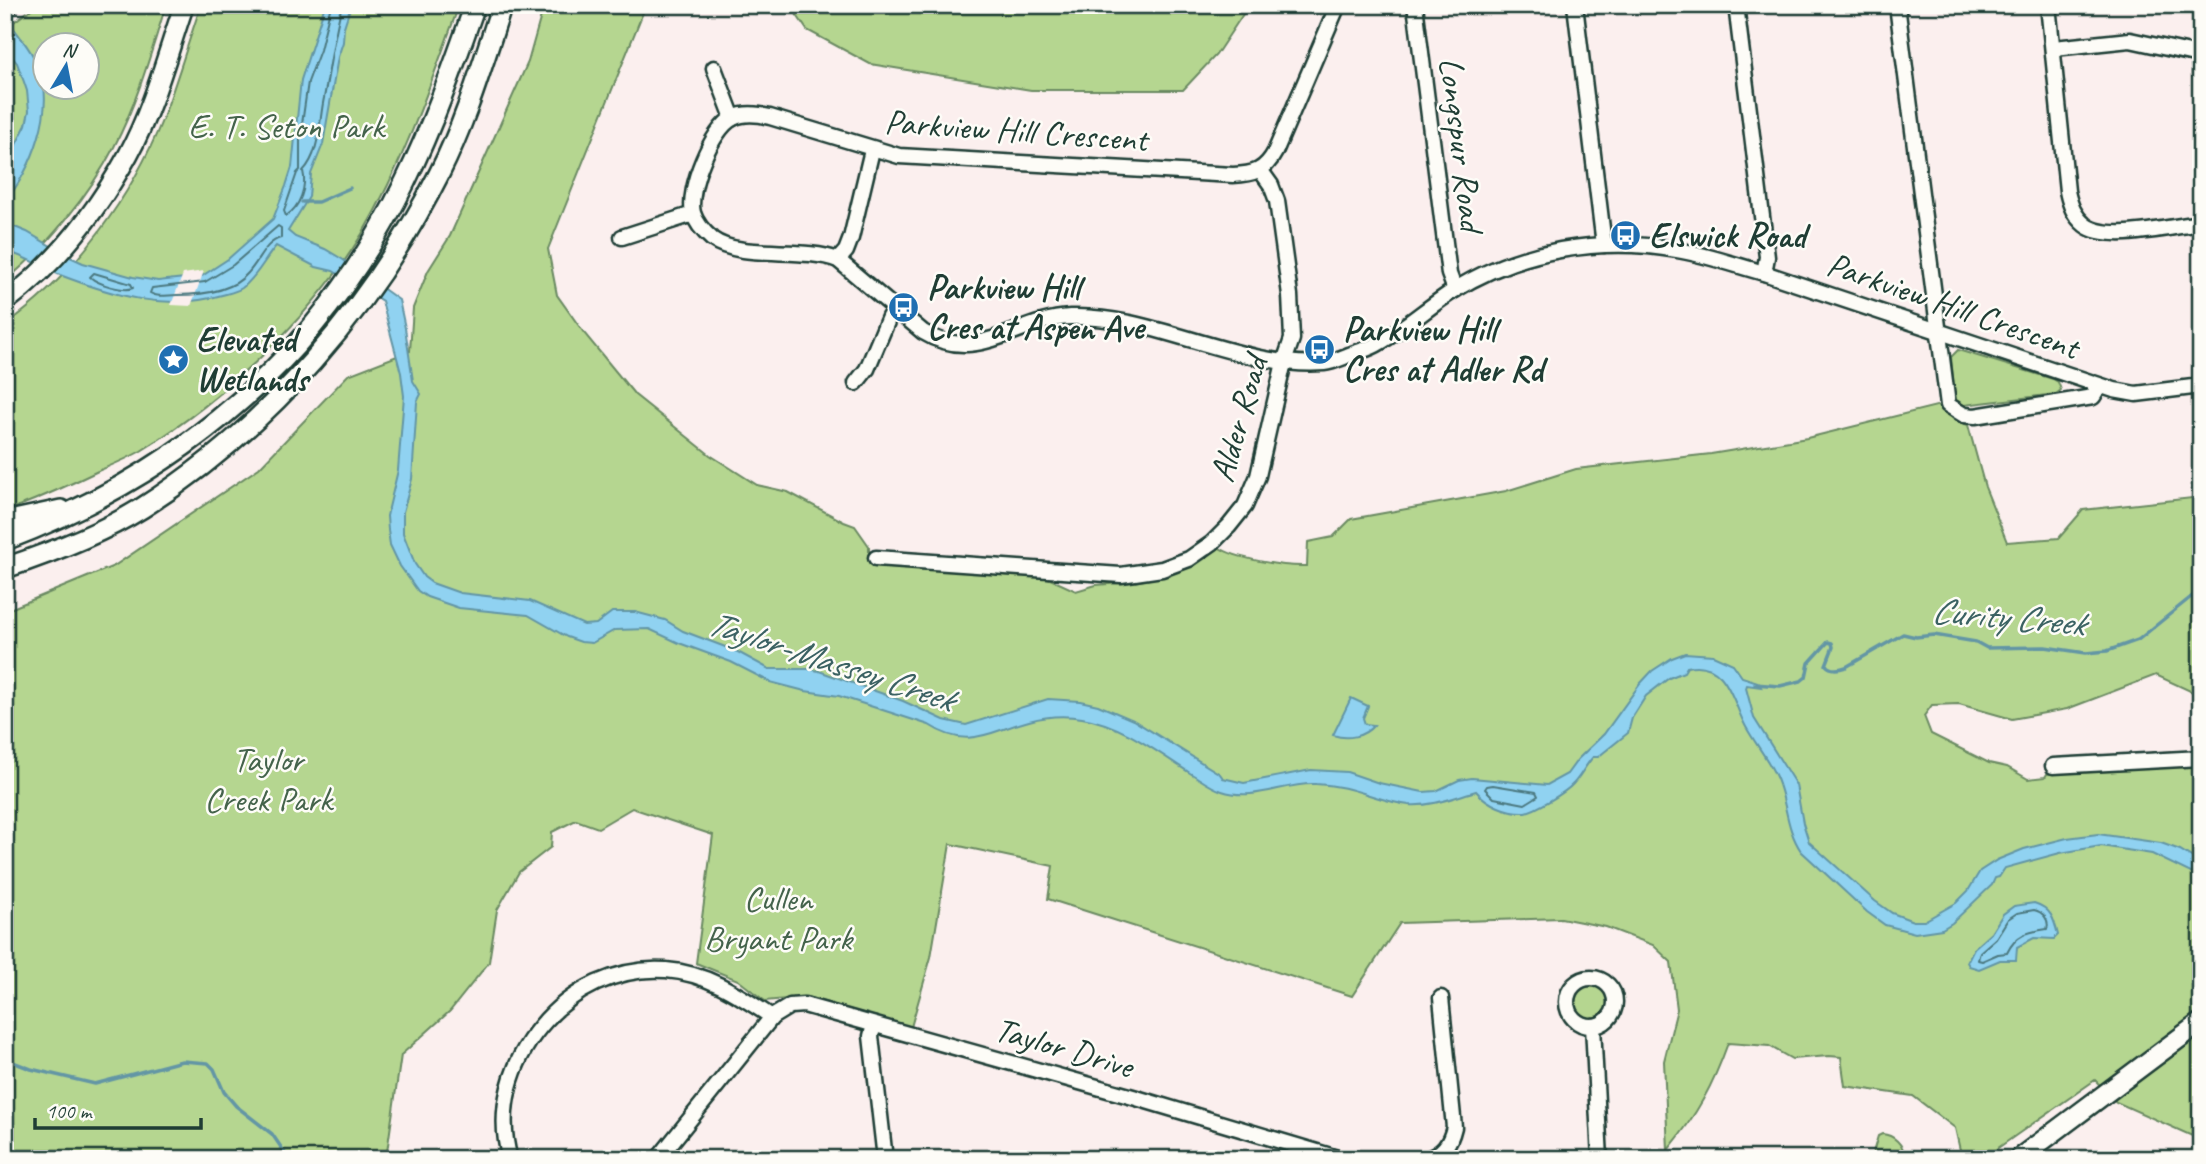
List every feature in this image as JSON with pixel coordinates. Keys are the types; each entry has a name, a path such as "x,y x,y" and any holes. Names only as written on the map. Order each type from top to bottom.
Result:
{"highway":[{"path":"5,540 86,506 156,466 195,439 237,404 295,347 371,245 405,184 427,135 475,5"},
{"path":"5,573 140,509 197,469 259,418 297,380 347,320 389,259 440,172 502,5"},
{"path":"5,522 86,506"},
{"path":"5,568 39,556"}],"main road":[{"path":"5,302 22,290 67,243 128,154 161,74 184,5"},
{"path":"2018,1159 2070,1117 2201,1022"}],"street":[{"path":"1261,171 1275,152 1338,5"},
{"name":"Longspur Road","path":"1415,5 1449,274 1455,290"},
{"path":"1575,5 1604,245"},
{"path":"1736,5 1766,257 1764,273"},
{"path":"1897,5 1948,405 1955,411 1975,415 2093,397 2100,386"},
{"path":"2048,5 2067,191 2076,216 2087,227 2118,234 2201,223"},
{"path":"2054,48 2130,40 2200,54 2201,75"},
{"path":"622,237 693,214 693,190 697,175 716,133 733,118 714,68"},
{"name":"Parkview Hill Crescent","path":"733,118 758,114 899,156 1206,173 1249,174 1261,171"},
{"path":"838,260 846,251 851,238 872,150"},
{"name":"Alder Road","path":"876,558 1121,575 1162,569 1189,559 1220,535 1245,506 1258,476 1284,362 1292,339 1290,295 1277,201 1271,185 1261,171"},
{"name":"Parkview Hill Crescent","path":"693,214 705,232 730,248 806,252 824,254 838,260 935,340 958,345 988,342 1041,321 1086,318 1117,321 1284,362 1327,363 1377,345 1455,290 1519,260 1559,250 1604,245 1640,245 1676,249 1764,273 2100,386 2136,394 2201,386"},
{"path":"856,383 867,369 895,309"},
{"path":"2053,766 2201,758"},
{"path":"510,1159 504,1138 504,1109 508,1088 522,1052 539,1027 585,988 622,973 668,970 702,977 743,996 772,1017 658,1159"},
{"path":"1426,1159 1444,1149 1454,1127 1441,998"},
{"name":"Taylor Drive","path":"772,1017 790,1006 804,1005 1133,1097 1341,1159"},
{"path":"874,1025 871,1036 885,1159"},
{"path":"1593,1026 1600,1159"}],"green space":[{"name":"E. T. Seton Park","path":"37,5 166,5 137,95 104,165 80,201 51,236 5,281 5,41 16,32 11,24"},
{"name":"E. T. Seton Park","path":"201,5 459,5 416,122 377,207 341,265 292,326 234,382 141,451 5,511 5,325 54,284 77,259 118,205 163,118"},
{"name":"Taylor Creek Park","path":"544,5 646,5 548,249 557,295 635,395 710,455 757,485 788,492 855,526 869,546 869,561 1048,578 1076,591 1096,585 1165,576 1188,567 1218,547 1261,561 1307,566 1308,542 1333,537 1351,519 1506,491 1576,469 1711,454 1807,438 1940,405 1954,420 1968,425 1985,487 2007,542 2059,538 2083,510 2201,497 2201,696 2156,675 2067,709 2012,719 1959,704 1932,705 1924,716 1931,734 2028,779 2045,777 2047,774 2136,767 2201,766 2201,1140 2116,1102 2095,1080 1988,1155 1980,1159 1962,1159 1955,1128 1913,1096 1845,1086 1841,1057 1792,1059 1769,1046 1728,1043 1703,1099 1668,1150 1664,1061 1677,1009 1671,962 1653,945 1606,927 1561,918 1400,923 1352,996 1048,899 1053,866 950,844 931,957 911,1027 807,997 765,1001 738,980 696,963 713,835 632,808 598,828 576,820 552,832 551,847 519,872 497,910 489,962 450,1011 401,1055 386,1159 5,1159 5,611 114,566 259,468 348,375 410,351 413,308 428,271 450,236 528,62"},
{"path":"790,5 1249,5 1216,55 1183,90 1031,90 870,64 807,30"},
{"path":"1958,350 2053,379 2058,382 2061,390 2056,394 1964,405 1955,399 1951,357"},
{"path":"1592,986 1604,991 1609,1003 1604,1015 1592,1020 1580,1015 1575,1003 1580,991"},
{"path":"1878,1136 1891,1136 1898,1142 1907,1159 1871,1159"}],"water":[{"path":"325,5 351,5 344,27 323,144 311,174 309,197 288,231 295,237 342,259 399,300 413,381 421,394 417,402 412,479 403,512 403,533 415,564 432,583 460,593 530,601 584,625 596,624 612,612 635,612 665,620 683,631 736,651 769,669 819,671 903,701 944,720 966,725 1048,699 1098,705 1133,720 1223,778 1244,783 1311,770 1347,772 1379,783 1423,792 1436,791 1459,780 1472,778 1547,785 1567,774 1578,759 1604,734 1652,671 1685,653 1713,655 1733,664 1742,677 1758,682 1761,687 1747,685 1746,688 1754,718 1796,785 1809,842 1892,913 1913,921 1924,921 1956,903 1968,891 1980,871 1997,860 2024,849 2067,838 2098,834 2161,843 2180,850 2201,863 2201,878 2152,854 2101,846 2060,853 2005,868 1992,885 1952,923 1942,929 1915,933 1885,925 1867,912 1801,851 1789,825 1777,779 1746,727 1727,685 1712,669 1701,666 1687,667 1684,672 1669,678 1646,696 1632,718 1628,733 1598,757 1593,757 1569,787 1536,808 1518,812 1498,807 1476,791 1443,801 1417,805 1397,803 1341,787 1316,784 1234,794 1213,787 1138,740 1096,721 1075,717 1049,717 991,734 956,737 929,725 839,696 770,682 731,662 649,629 615,630 592,643 581,642 528,615 459,608 427,597 418,591 400,566 390,545 387,516 398,470 404,396 401,373 382,301 333,271 316,267 276,246 252,279 240,289 201,300 180,302 119,295 60,275 5,251 5,223 83,263 133,277 158,281 202,276 228,259 273,219 286,186 292,167 301,80"},
{"path":"5,18 32,55 32,102 45,102 43,119 32,156 5,201 5,166 26,125 29,111 27,91 17,63 5,48"},
{"path":"1351,698 1368,706 1363,718 1365,724 1374,725 1355,736 1333,735"},
{"path":"2034,903 2051,915 2058,935 2054,939 2034,938 2017,947 2016,960 2000,960 1979,969 1969,966 1967,962 1974,948 1991,933 2003,914 2014,906"}],"pier":[{"path":"204,271 191,306 171,305 183,274"}],"waterway":[{"path":"302,202 318,202 350,188"},
{"name":"Curity Creek","path":"1755,684 1780,686 1801,681 1806,677 1809,663 1828,642 1832,643 1833,647 1826,665 1838,669 1903,634 1916,637 1934,635 1976,642 1987,648 2045,647 2086,653 2107,651 2138,640 2201,589"},
{"path":"5,1059 31,1069 95,1084 182,1061 208,1063 214,1069 224,1092 236,1106 272,1134 289,1159"}],"railway":[{"path":"5,17 22,5"}],"place":[{"name":"Elswick Road","path":"1626,235"},
{"name":"Parkview Hill Cres at Aspen Ave","path":"904,307"},
{"name":"Parkview Hill Cres at Adler Rd","path":"1320,349"},
{"name":"Elevated Wetlands","path":"173,359"}],"water label":[{"name":"Taylor-Massey Creek","path":"831,660"}],"park label":[{"name":"Cullen Bryant Park","path":"778,918"}]}
